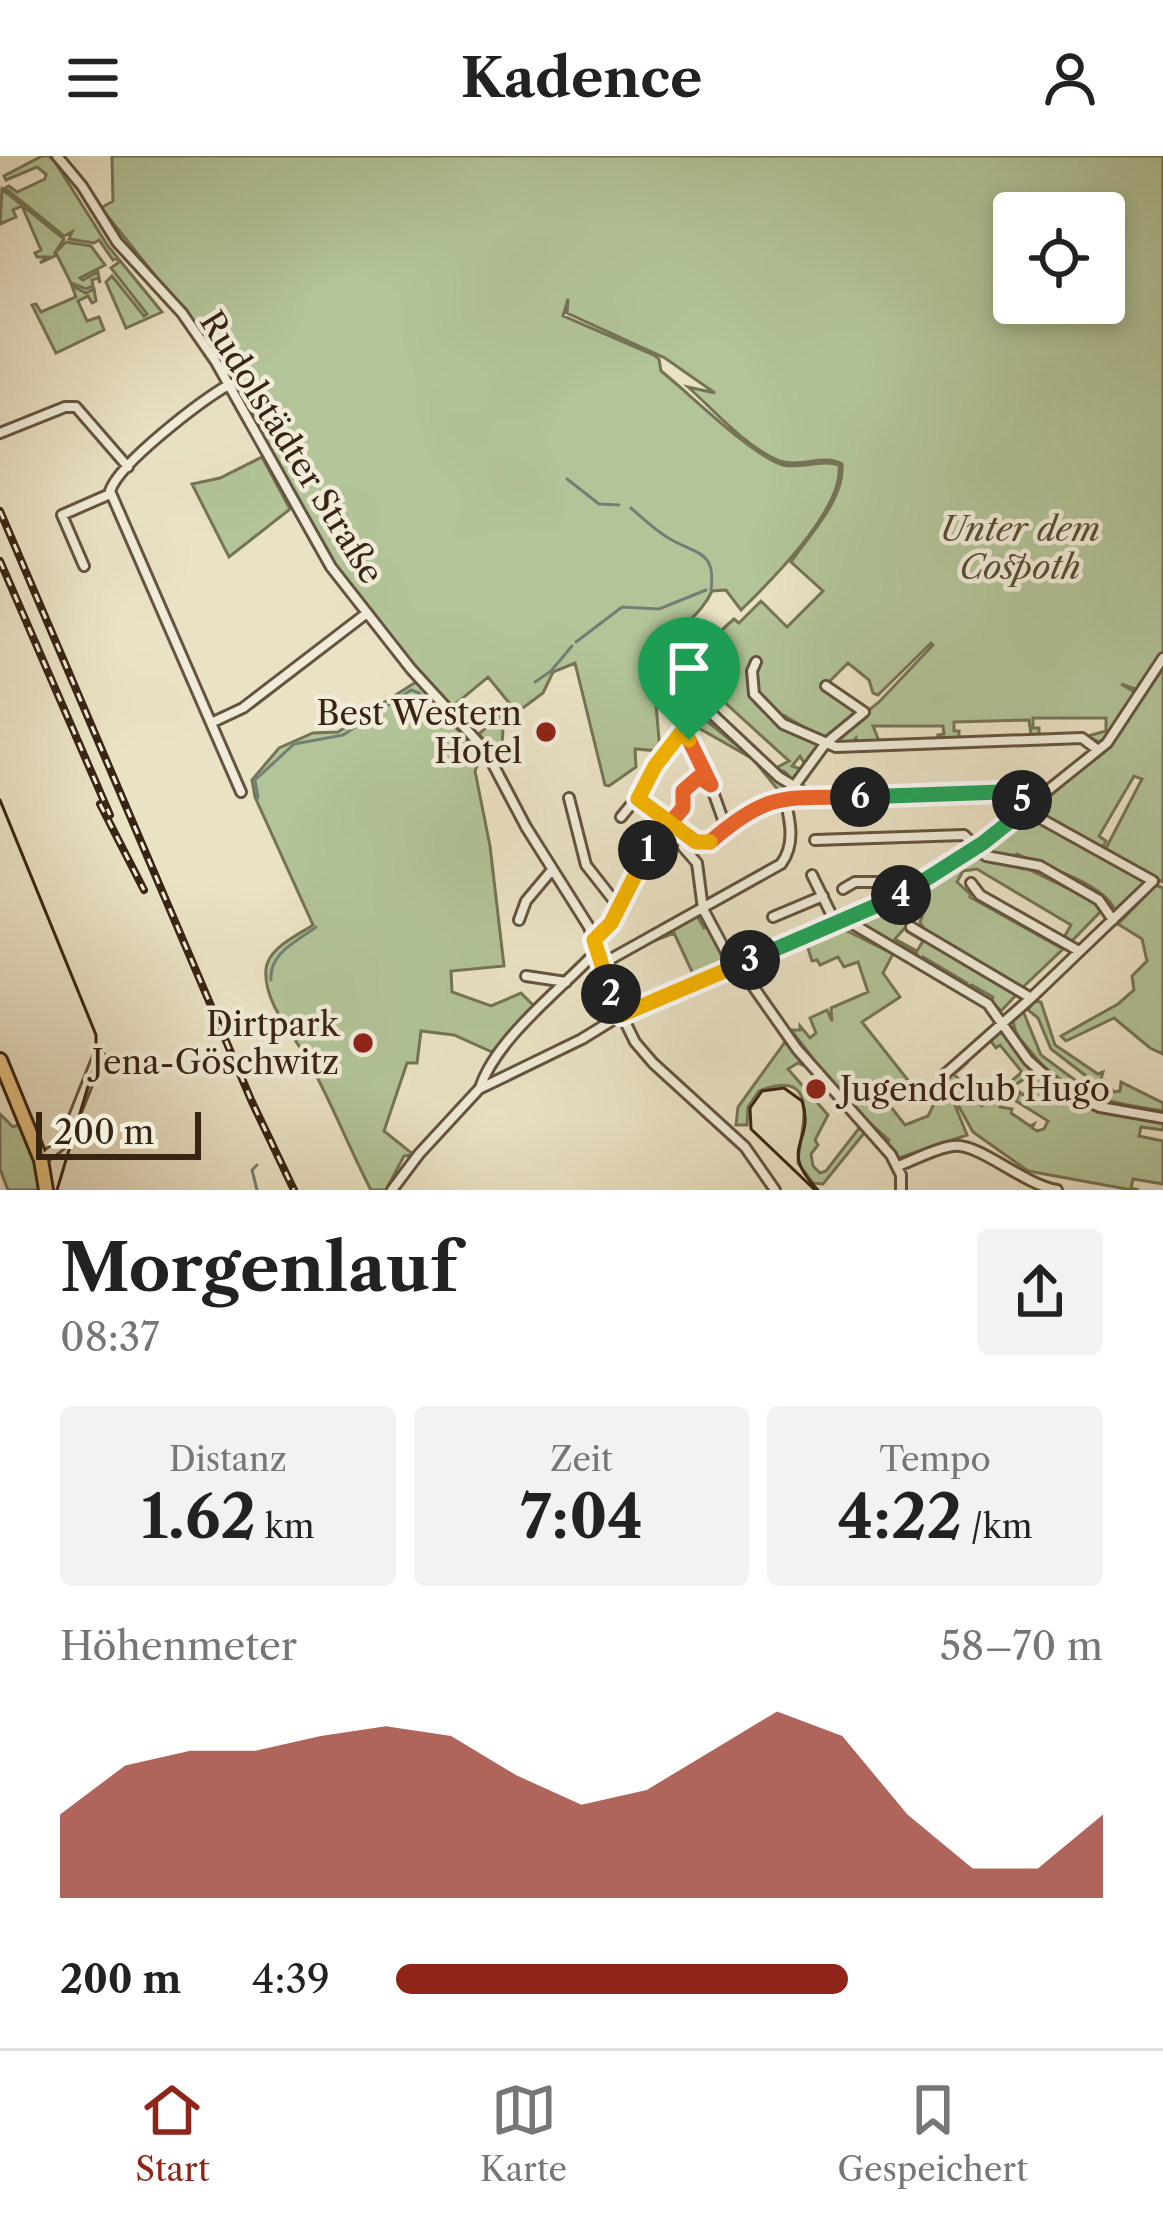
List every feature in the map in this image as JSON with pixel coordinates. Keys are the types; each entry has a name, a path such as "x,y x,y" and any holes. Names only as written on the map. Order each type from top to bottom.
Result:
{"main road":[{"path":"0,1060 41,1160 46,1190"}],"street":[{"name":"Rudolstädter Straße","path":"57,156 117,242 193,327 230,384 312,538 411,669 485,751 594,940 635,1042 741,1142 775,1190"},
{"path":"230,384 210,395 128,466 114,480 110,494 241,792"},
{"path":"0,433 76,407 128,466"},
{"path":"85,566 62,515 110,494"},
{"path":"211,723 243,708 367,613"},
{"path":"640,803 638,796 647,778 683,730 696,656"},
{"path":"479,1089 621,1015 898,897 977,847 1098,750 1125,719 1163,658"},
{"path":"756,662 754,694 783,724 825,744 1082,738 1098,750"},
{"path":"609,960 784,861 791,836 789,794 825,744 864,712 826,686"},
{"path":"711,713 789,794"},
{"path":"683,730 700,755 726,829"},
{"path":"594,940 603,935 669,821 683,808 681,794 697,778 711,785"},
{"path":"621,817 635,800 706,844 748,812 789,794 1011,793 1036,816 1154,881 943,1076"},
{"path":"569,798 586,865 619,908"},
{"path":"815,840 961,834 992,858 1040,866 1100,900 1113,920"},
{"path":"689,837 683,847 697,863 704,908 736,966 797,1049 898,1166 901,1190"},
{"path":"519,920 526,901 552,870"},
{"path":"812,875 841,922 980,999 1004,1022 1028,1060 1060,1089 1100,1107 1163,1118"},
{"path":"843,889 855,882 887,882 898,897"},
{"path":"971,883 980,895 1079,952"},
{"path":"773,917 824,896"},
{"path":"911,927 1031,998"},
{"path":"394,1186 479,1089 484,1075 515,1035 589,959 598,956"},
{"path":"526,976 567,982"},
{"path":"41,1160 64,1142 99,1054"},
{"path":"898,1166 943,1149 963,1147 1013,1170 1021,1179 1057,1190"}],"green space":[{"path":"42,156 55,162 108,246 162,312 126,328 106,282 112,276 147,314 111,268 119,262 117,258 113,260 99,240 69,239 72,232 64,236 5,188 17,192 45,179 46,174 37,167 6,180 4,176"},
{"name":"Unter dem Cospoth","path":"112,156 1163,156 1163,656 1141,691 1121,684 1136,693 1099,742 1088,736 1106,731 1106,718 1033,718 1039,735 1031,735 1029,720 954,722 959,738 939,739 943,726 873,726 879,741 831,741 879,702 931,643 878,695 869,680 848,663 826,685 863,709 826,740 783,715 777,717 750,692 781,727 821,746 806,766 800,756 792,766 804,770 795,783 776,768 789,761 710,689 705,702 700,701 704,719 790,788 783,796 753,759 688,722 695,675 710,643 761,601 787,627 823,591 791,562 832,503 842,464 785,462 765,454 688,387 715,393 665,358 567,313 568,299 563,316 654,355 661,371 755,450 783,465 839,465 837,483 803,543 741,610 726,590 712,591 666,649 658,649 654,681 660,751 635,749 636,767 605,785 575,663 553,672 543,693 509,714 503,727 502,747 507,749 493,752 479,734 511,705 488,677 452,707 418,671 306,520 218,354 101,208 113,201"},
{"path":"2,189 64,239 54,254 66,242 91,246 105,265 80,278 98,272 100,283 98,278 92,280 93,286 86,289 71,283 57,255 40,263 47,257 35,253 41,250 22,206 13,210 16,217 0,224"},
{"path":"72,286 86,293 94,289 96,301 92,303 88,296 78,301 87,321 99,317 104,330 56,353 32,305 41,312 76,297"},
{"path":"262,457 290,509 229,557 192,484 220,478"},
{"path":"1163,660 1163,882 1104,852 1142,779 1134,776 1099,836 1106,841 1101,850 1039,814 1037,808 1109,744"},
{"path":"416,682 481,756 475,771 490,846 504,966 451,971 452,992 491,1006 521,993 535,1007 492,1052 454,1035 421,1031 417,1063 407,1063 384,1131 414,1155 404,1156 386,1190 371,1190 317,1078 269,994 268,961 313,925 255,797 252,780 279,748 313,733 338,732"},
{"path":"1026,816 1146,883 1116,913 1100,893 1073,877 1017,854 989,852 989,844"},
{"path":"974,858 1028,865 1096,902 1102,910 1069,944 1063,939 1071,925 977,869 963,871 957,882 971,890 970,897 1063,949 1021,989 927,935 922,917 912,912 895,939 917,951 923,941 911,931 1019,992 1001,1011 991,1001 993,997 972,985 965,987 967,983 923,957 916,959 917,954 897,942 894,947 858,921"},
{"path":"1156,885 1163,888 1163,1054 1114,1018 1066,1041 1061,1036 1134,990 1132,976 1147,961 1142,939 1118,924"},
{"path":"697,916 704,928 709,926 725,964 694,976 674,933 628,951"},
{"path":"841,928 893,954 883,973 900,997 862,1022 911,1084 887,1102 905,1125 928,1116 934,1104 950,1093 967,1135 899,1158 889,1140 847,1103 791,1030 800,1030 800,1026 810,1038 816,1033 810,1018 827,1010 832,1021 831,1008 868,992 858,962 844,967 838,957 820,965 812,961 806,942"},
{"path":"1034,1001 1041,1002 1055,1045 1098,1074 1103,1072 1100,1083 1105,1081 1114,1092 1120,1091 1121,1082 1163,1103 1163,1111 1092,1095 1044,1067 1015,1031 1013,1021 1023,1011 1041,1055 1083,1086 1090,1079 1051,1049 1038,1018 1028,1010"},
{"path":"1000,1028 1034,1072 1015,1085 1014,1092 1010,1089 999,1098 1000,1107 1012,1109 1011,1113 1034,1124 1037,1131 1044,1129 1048,1121 1016,1101 1036,1075 1080,1102 1163,1122 1163,1130 1141,1127 1139,1136 1163,1141 1163,1184 1133,1179 1131,1188 1139,1190 1132,1190 1028,1171 973,1132 944,1080 964,1060 967,1063 954,1074 982,1106 1022,1072 990,1040"},
{"path":"785,1042 793,1045 811,1069 798,1063 788,1069 828,1115 815,1140 813,1166 820,1173 826,1171 860,1127 865,1132 823,1184 813,1183 798,1163 804,1106 793,1087 759,1091 748,1107 747,1125 736,1125 738,1107"},
{"path":"0,1114 13,1127 20,1124 38,1170 40,1190 8,1190 0,1169"}],"waterway":[{"path":"567,479 599,504 619,505"},
{"path":"631,508 666,537 704,556 711,568 711,590"},
{"path":"576,642 622,607 659,609 706,590"},
{"path":"535,682 572,646"},
{"path":"258,798 255,780 294,744 343,735 411,690 441,718"},
{"path":"271,980 279,955 316,927"},
{"path":"257,1165 252,1170 257,1190"}],"tram line":[{"path":"0,800 96,1035 96,1060 57,1190"},
{"path":"815,1190 751,1129 750,1108 762,1091 784,1088 802,1101 805,1115 798,1154 806,1176 818,1190"}],"railway":[{"path":"0,511 294,1190"},
{"path":"0,561 110,815"},
{"path":"100,804 144,890"}],"place":[{"name":"Best Western Hotel","path":"546,732"},
{"name":"Dirtpark Jena-Göschwitz","path":"363,1043"},
{"name":"Jugendclub Hugo","path":"816,1089"}],"route":[{"path":"689,740 683,730 655,766 638,799 640,803 671,822 692,839 702,844 748,812 790,796 1011,793 1028,807 913,889 621,1015 594,940 611,923 667,820 671,822 683,808 683,791 699,777 711,785 689,740"}]}
